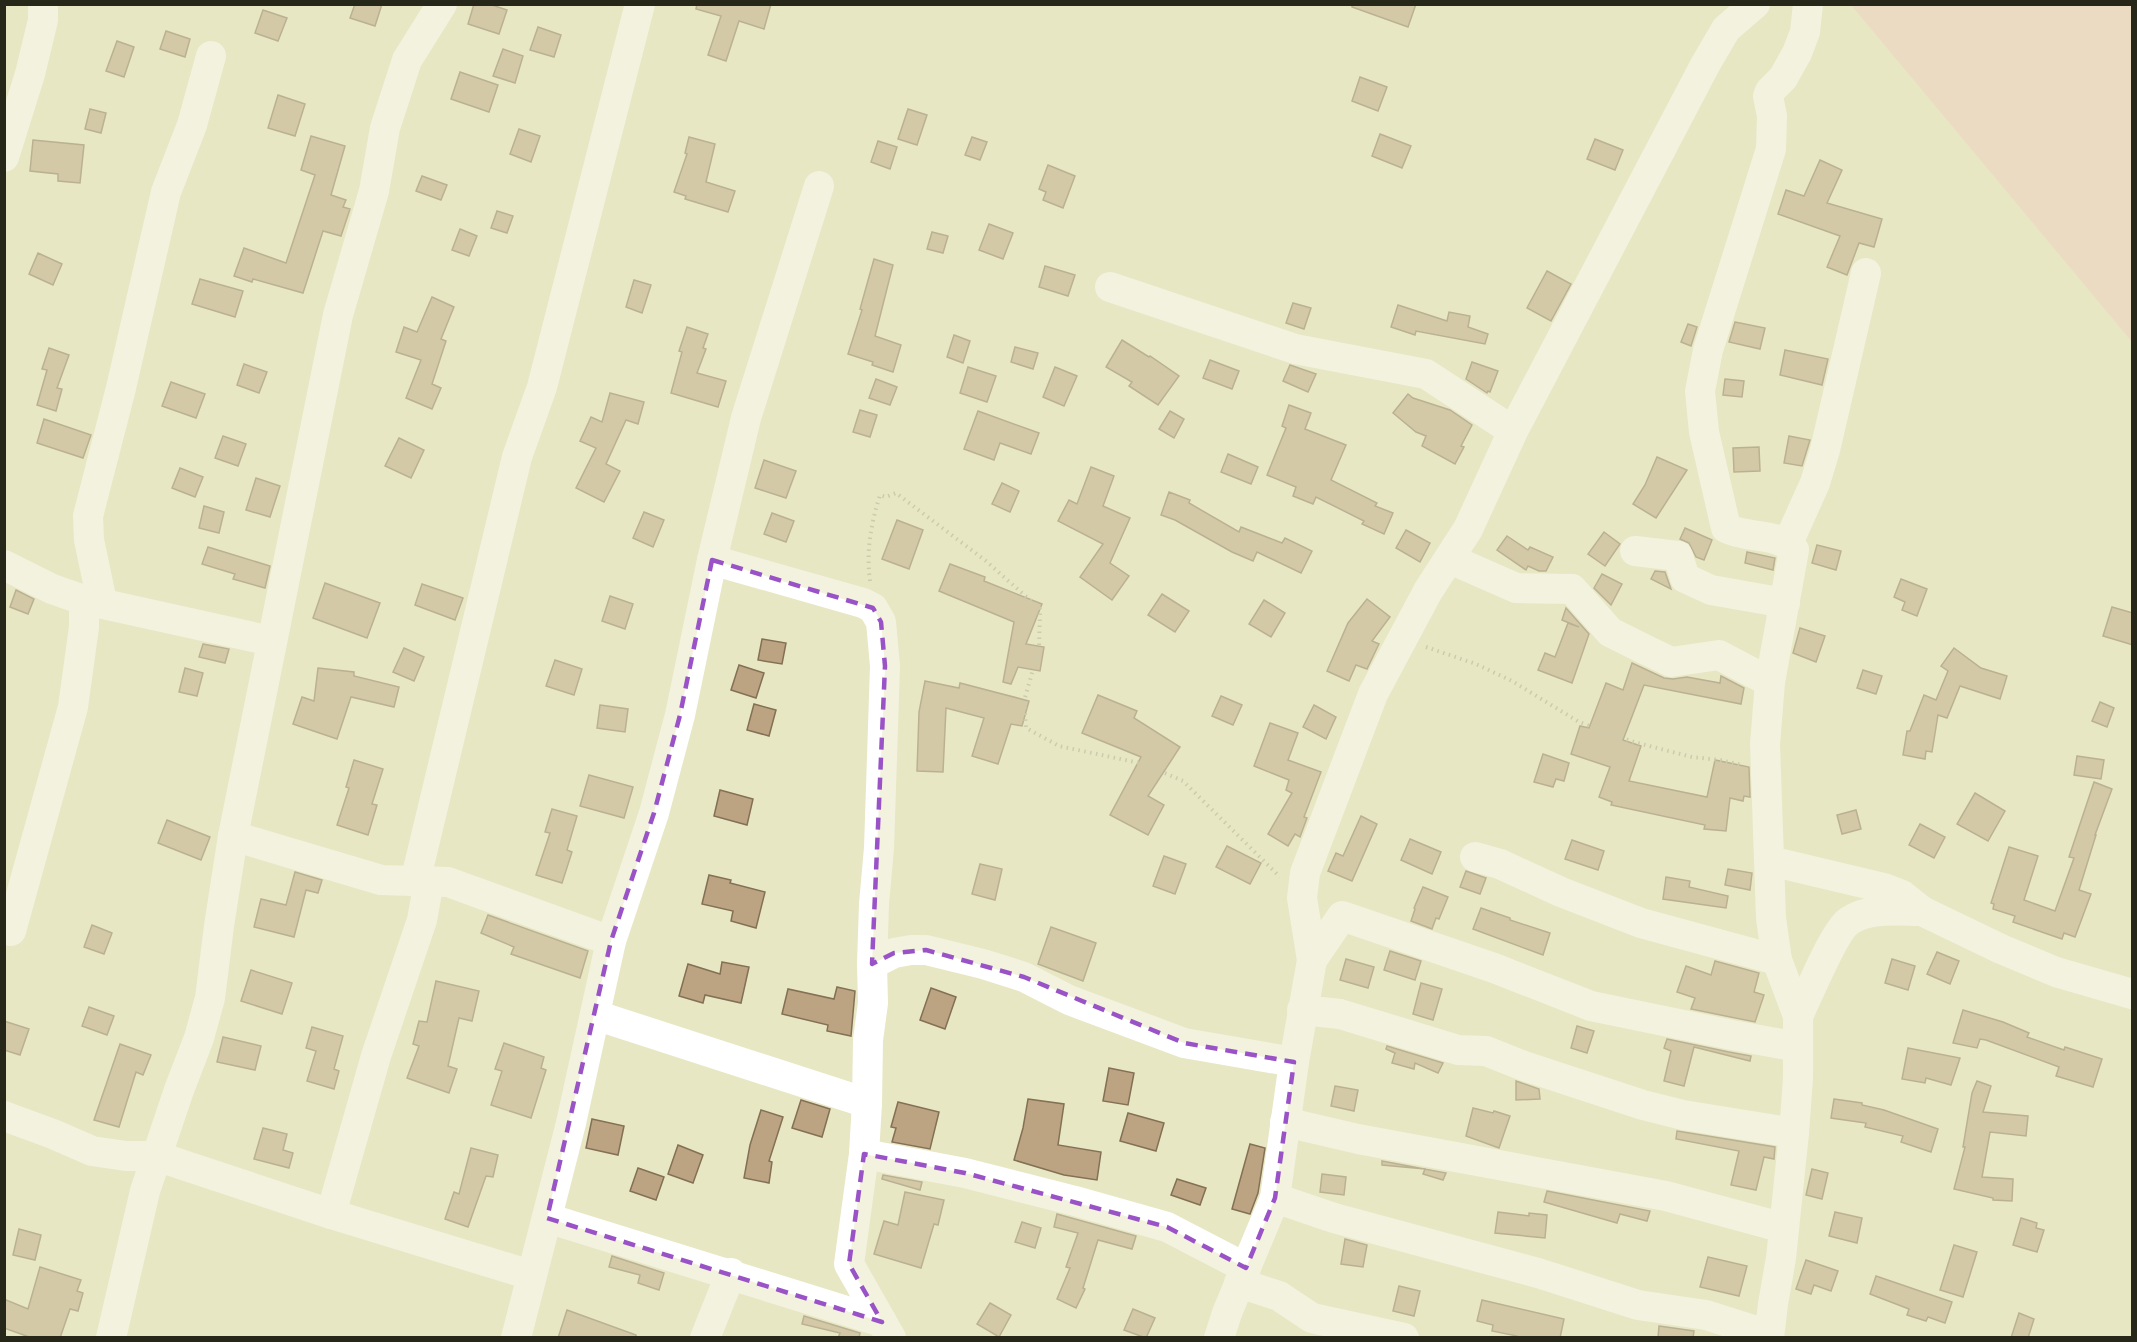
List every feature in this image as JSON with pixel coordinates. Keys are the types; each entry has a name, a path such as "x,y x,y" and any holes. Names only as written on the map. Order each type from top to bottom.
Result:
{"street":[{"path":"4,157 30,74 43,20 43,4"},
{"path":"111,1338 124,1272 145,1191 199,1038 210,998 233,836 338,315 374,190 385,128 407,60 442,4"},
{"path":"331,1214 376,1056 422,920 422,881 517,457 542,387 640,4"},
{"path":"1219,1338 1275,1198 1302,1010 1312,960 1303,895 1305,873 1373,694 1428,591 1468,529 1513,432 1705,65 1726,29 1755,4"},
{"path":"1275,1198 1334,1218 1538,1273 1638,1305 1706,1315 1769,1336 1781,1258 1794,1133 1798,1016 1778,960 1768,891 1770,861 1765,744 1770,682 1794,550 1788,543 1737,533 1726,528 1704,432 1700,391 1708,350 1771,149 1772,116 1768,96 1783,78 1797,53 1805,32 1809,4"},
{"path":"4,929 11,931 73,707 84,627 92,602 101,597 89,540 88,516 121,388 166,192 192,125 211,56"},
{"path":"516,1338 548,1218 610,941 654,813 680,716 712,560 746,418 819,186"},
{"path":"1788,543 1815,483 1825,450 1866,273"},
{"path":"1110,287 1295,349 1426,374 1513,432"},
{"path":"1635,551 1678,556 1685,578 1711,590 1785,603"},
{"path":"1450,558 1516,588 1572,589 1610,632 1671,662 1719,655 1770,682"},
{"path":"712,560 863,603 873,608 881,622 885,666 879,848 873,904 873,1003 868,1040 864,1154 849,1264 887,1330"},
{"path":"4,565 52,589 92,602 271,641"},
{"path":"233,836 381,880 448,882 610,941"},
{"path":"1475,857 1500,864 1561,892 1641,923 1778,960"},
{"path":"1770,861 1884,888 1902,895 1922,911 2001,949 2056,972 2133,994"},
{"path":"1303,895 1342,916 1494,968 1591,1006 1798,1047"},
{"path":"1798,1016 1838,931 1850,920 1872,912 1922,911"},
{"path":"1312,960 1342,916"},
{"path":"872,964 894,953 926,950 983,964 1024,978 1069,1000 1184,1043 1294,1062"},
{"path":"1302,1010 1340,1014 1458,1050 1486,1051 1524,1066 1643,1105 1683,1115 1794,1133"},
{"path":"595,1015 867,1103"},
{"path":"4,1116 92,1151 126,1156 156,1156 331,1214 531,1275"},
{"path":"1285,1122 1358,1139 1665,1196 1784,1228"},
{"path":"864,1154 965,1173 1167,1227 1294,1304 1312,1318 1404,1338"},
{"path":"548,1218 731,1273 887,1330"},
{"path":"705,1338 731,1273"}],"path":[{"path":"873,608 867,549 872,520 880,495 886,497 896,493 986,561 1040,609 1039,649 1024,701 1026,728 1059,746 1144,764 1183,781 1303,895"},
{"path":"1403,639 1485,668 1512,681 1579,722 1634,742 1692,757 1748,766 1767,778"}],"highlighted area":[{"path":"712,560 873,608 881,622 885,666 872,964 894,953 926,950 1024,977 1184,1043 1294,1062 1275,1198 1246,1268 1167,1227 965,1173 864,1154 849,1264 882,1322 547,1218 611,941 654,813 680,715"}],"shaded area":[{"path":"1851,5 2132,5 2132,342"}],"building":[{"path":"355,4 382,4 375,26 350,18"},
{"path":"474,4 489,4 507,10 499,34 468,24"},
{"path":"697,4 771,4 764,29 739,21 726,61 708,55 721,16 696,9"},
{"path":"1352,4 1416,4 1408,27 1352,7"},
{"path":"263,10 287,18 278,41 255,33"},
{"path":"538,27 561,35 554,57 530,50"},
{"path":"166,31 190,39 185,57 160,49"},
{"path":"117,41 134,47 124,77 106,71"},
{"path":"503,49 523,56 515,83 493,76"},
{"path":"460,72 498,85 489,112 451,99"},
{"path":"1360,77 1387,87 1378,111 1352,101"},
{"path":"278,95 305,104 295,136 268,128"},
{"path":"90,109 106,113 101,133 85,129"},
{"path":"908,109 927,115 917,145 898,139"},
{"path":"519,129 540,136 531,162 510,154"},
{"path":"1380,134 1411,146 1402,168 1372,156"},
{"path":"311,136 345,146 331,195 346,200 343,207 350,209 341,236 323,231 303,293 234,276 244,248 286,263 315,175 301,170"},
{"path":"689,137 715,144 706,182 735,191 728,212 685,199 686,196 674,192 687,154 685,153"},
{"path":"972,137 987,142 980,160 965,155"},
{"path":"1595,139 1623,150 1615,170 1587,159"},
{"path":"33,140 84,145 80,183 58,181 58,174 30,171"},
{"path":"878,141 897,147 890,169 871,162"},
{"path":"1820,160 1842,170 1827,203 1882,219 1874,247 1859,243 1847,275 1827,267 1840,236 1778,214 1786,190 1804,196"},
{"path":"1048,165 1075,176 1063,208 1043,200 1046,192 1039,189"},
{"path":"422,176 447,185 441,200 416,191"},
{"path":"497,211 513,216 507,233 491,228"},
{"path":"989,224 1013,233 1003,259 979,250"},
{"path":"460,229 477,236 469,256 452,250"},
{"path":"932,232 948,236 943,253 927,249"},
{"path":"38,253 62,264 53,285 29,274"},
{"path":"874,259 893,265 875,336 901,345 893,372 872,365 873,362 848,354 862,310 860,309"},
{"path":"1045,266 1075,275 1068,296 1039,287"},
{"path":"1547,271 1571,284 1551,321 1527,308"},
{"path":"200,279 243,291 235,317 192,304"},
{"path":"634,280 651,285 642,313 626,307"},
{"path":"432,297 454,307 441,339 446,341 432,384 441,388 432,409 406,398 421,360 396,352 404,327 417,332"},
{"path":"1293,303 1311,308 1304,329 1286,323"},
{"path":"1398,305 1447,321 1449,312 1470,316 1468,327 1488,334 1485,344 1416,331 1415,335 1391,327"},
{"path":"1735,322 1765,328 1760,349 1729,342"},
{"path":"1688,324 1697,327 1691,346 1681,342"},
{"path":"687,327 708,334 703,348 706,349 697,373 726,381 718,407 671,393 682,352 679,351"},
{"path":"954,335 970,341 963,363 947,357"},
{"path":"1122,340 1179,376 1158,405 1129,386 1132,382 1106,367"},
{"path":"1015,347 1038,353 1033,369 1011,362"},
{"path":"49,348 69,355 57,388 62,389 56,411 37,405 47,370 42,369"},
{"path":"1785,350 1828,359 1822,385 1780,375"},
{"path":"1210,360 1239,371 1232,389 1203,378"},
{"path":"1472,362 1498,371 1490,392 1487,393 1466,379"},
{"path":"244,364 267,372 259,393 237,385"},
{"path":"1290,365 1316,374 1308,392 1283,381"},
{"path":"968,367 996,376 987,402 960,393"},
{"path":"1055,367 1077,376 1064,406 1043,397"},
{"path":"876,379 897,387 890,405 869,398"},
{"path":"1725,379 1744,381 1742,397 1723,395"},
{"path":"171,382 205,394 196,418 162,406"},
{"path":"610,393 644,402 638,424 626,420 606,464 620,471 604,502 576,488 596,448 580,441 591,417 602,422"},
{"path":"1408,394 1413,398 1450,410 1472,425 1455,464 1422,446 1426,436 1416,432 1393,413"},
{"path":"1289,405 1311,413 1305,429 1346,445 1331,480 1377,503 1375,506 1393,513 1384,534 1362,524 1364,521 1316,497 1313,504 1293,496 1296,487 1267,475 1286,428 1282,426"},
{"path":"860,410 877,415 870,437 853,432"},
{"path":"978,411 1039,433 1031,454 1000,443 994,460 964,449"},
{"path":"1170,411 1184,419 1174,438 1159,429"},
{"path":"44,419 91,435 83,458 37,443"},
{"path":"223,436 246,444 238,466 215,458"},
{"path":"1789,436 1810,440 1802,466 1784,463"},
{"path":"399,438 424,450 411,478 385,466"},
{"path":"1759,447 1760,471 1734,472 1733,448"},
{"path":"1228,454 1258,467 1251,484 1221,472"},
{"path":"1657,457 1687,470 1656,518 1633,504 1645,485"},
{"path":"764,460 796,471 786,498 755,488"},
{"path":"1091,467 1114,476 1103,506 1130,518 1110,563 1129,576 1112,600 1080,577 1103,544 1058,521 1069,500 1077,504"},
{"path":"180,468 203,477 195,497 172,488"},
{"path":"256,478 280,486 270,517 246,510"},
{"path":"1002,483 1019,491 1010,512 992,504"},
{"path":"1169,492 1190,500 1189,503 1239,532 1241,527 1282,543 1285,538 1312,551 1301,573 1257,552 1253,561 1161,515"},
{"path":"204,506 224,512 219,533 199,528"},
{"path":"644,512 664,520 653,547 633,538"},
{"path":"772,513 794,521 786,542 764,534"},
{"path":"897,520 923,530 909,569 882,559"},
{"path":"1685,528 1712,540 1704,560 1696,557 1689,543 1680,539"},
{"path":"1406,530 1430,543 1420,562 1396,548"},
{"path":"1604,532 1620,544 1605,566 1588,554"},
{"path":"1507,536 1528,550 1530,547 1553,557 1546,571 1539,571 1528,566 1526,570 1497,550"},
{"path":"1817,545 1841,551 1836,570 1812,563"},
{"path":"208,547 270,566 265,588 233,579 235,574 202,564"},
{"path":"1747,552 1775,558 1773,570 1745,563"},
{"path":"950,564 985,577 984,581 1042,604 1026,644 1044,647 1040,671 1018,667 1011,684 1003,682 1014,622 939,591"},
{"path":"1655,571 1665,572 1671,589 1651,579"},
{"path":"1602,574 1622,584 1611,605 1594,588"},
{"path":"1901,579 1927,589 1917,616 1902,610 1905,602 1894,597"},
{"path":"325,583 380,603 367,638 313,618"},
{"path":"422,584 463,598 455,620 415,605"},
{"path":"16,590 34,599 28,614 10,607"},
{"path":"1162,594 1189,611 1175,632 1148,615"},
{"path":"610,596 633,604 625,629 602,621"},
{"path":"1367,599 1390,617 1372,641 1379,644 1367,669 1356,665 1349,681 1327,671 1348,623"},
{"path":"1264,600 1285,613 1271,637 1249,624"},
{"path":"2112,607 2133,613 2133,645 2103,636"},
{"path":"1566,608 1589,634 1572,683 1538,670 1545,653 1555,657 1568,623 1579,627 1562,620"},
{"path":"1800,628 1825,636 1816,662 1793,653"},
{"path":"762,639 786,643 782,664 758,660"},
{"path":"203,644 229,649 225,663 199,657"},
{"path":"404,648 424,657 414,681 393,672"},
{"path":"1954,648 1981,668 2007,676 2000,699 1960,686 1947,718 1938,715 1932,752 1926,751 1925,759 1903,755 1907,731 1910,731 1924,695 1936,700 1948,671 1941,666"},
{"path":"555,660 582,669 574,695 546,686"},
{"path":"1632,663 1664,678 1687,677 1720,683 1721,676 1744,688 1741,704 1644,685 1623,740 1641,746 1629,781 1707,797 1715,760 1749,767 1750,797 1744,796 1743,801 1730,798 1726,831 1704,829 1705,825 1611,805 1612,802 1599,797 1610,767 1571,754 1580,726 1589,728 1606,683 1623,690"},
{"path":"739,665 764,673 756,698 731,690"},
{"path":"185,668 203,673 197,696 179,692"},
{"path":"318,668 354,672 354,676 399,687 394,707 351,697 337,739 293,724 302,697 314,701"},
{"path":"1863,670 1882,676 1876,694 1857,688"},
{"path":"925,681 959,688 960,683 1029,701 1022,726 1011,724 998,764 972,756 984,718 946,708 943,772 917,771 919,712"},
{"path":"1098,695 1137,711 1134,718 1180,747 1148,796 1164,805 1148,835 1110,815 1141,757 1082,733"},
{"path":"1221,696 1242,705 1233,725 1212,716"},
{"path":"2100,702 2114,708 2107,727 2092,721"},
{"path":"754,704 776,710 769,736 747,730"},
{"path":"600,705 628,709 625,732 597,728"},
{"path":"1314,705 1336,717 1326,739 1303,727"},
{"path":"1270,723 1298,733 1288,760 1321,772 1304,817 1307,818 1300,837 1295,834 1288,846 1268,834 1292,793 1286,790 1289,780 1254,766"},
{"path":"1543,754 1569,763 1564,781 1556,779 1553,787 1534,782"},
{"path":"2077,756 2104,760 2101,779 2074,775"},
{"path":"354,760 383,769 372,804 377,805 368,835 337,825 349,788 346,787"},
{"path":"589,775 633,787 624,818 580,806"},
{"path":"2094,782 2112,789 2095,835 2079,890 2091,894 2075,937 2064,933 2062,939 2013,922 2015,916 1993,909 1994,904 1991,903 2009,847 2038,856 2024,900 2055,911 2074,858 2069,857"},
{"path":"720,790 753,799 747,825 714,816"},
{"path":"1975,793 2005,811 1988,841 1957,824"},
{"path":"552,809 577,816 567,850 572,852 562,883 536,875 550,833 545,832"},
{"path":"1856,810 1861,829 1842,834 1837,815"},
{"path":"1361,816 1377,824 1352,881 1328,871 1336,853 1343,856"},
{"path":"167,820 210,837 201,860 158,843"},
{"path":"1920,824 1945,837 1934,858 1909,845"},
{"path":"1410,839 1441,852 1432,874 1401,860"},
{"path":"1572,840 1604,851 1598,870 1565,859"},
{"path":"1227,846 1261,863 1250,884 1216,867"},
{"path":"1164,856 1186,864 1175,894 1153,886"},
{"path":"980,864 1002,869 995,900 972,894"},
{"path":"1728,869 1752,873 1750,890 1725,885"},
{"path":"1466,871 1486,878 1480,894 1460,887"},
{"path":"295,872 322,880 318,893 306,890 294,937 254,927 261,899 286,905"},
{"path":"709,875 765,892 756,928 731,921 733,911 702,904"},
{"path":"1666,877 1690,881 1689,887 1728,896 1726,908 1663,899"},
{"path":"1423,887 1448,897 1432,929 1411,921"},
{"path":"1481,908 1550,933 1543,955 1473,929"},
{"path":"488,915 588,951 580,978 511,954 514,947 481,933"},
{"path":"92,925 112,933 104,954 84,947"},
{"path":"1051,927 1096,943 1083,981 1038,964"},
{"path":"1390,951 1421,961 1415,980 1384,970"},
{"path":"1937,952 1959,961 1950,984 1927,974"},
{"path":"1346,959 1374,967 1368,988 1340,980"},
{"path":"1892,959 1915,966 1908,990 1885,983"},
{"path":"1715,961 1759,973 1754,992 1764,995 1755,1022 1691,1009 1695,998 1677,992 1686,966 1711,975"},
{"path":"722,962 749,967 741,1003 705,995 703,1003 679,996 688,964 720,974"},
{"path":"251,970 292,983 282,1014 241,1001"},
{"path":"436,981 479,991 472,1021 459,1018 448,1066 457,1069 449,1093 407,1078 419,1046 413,1044 419,1021 427,1022"},
{"path":"1421,983 1442,989 1433,1020 1413,1014"},
{"path":"837,987 855,991 851,1036 827,1031 828,1025 782,1014 788,989 834,999"},
{"path":"931,988 956,997 945,1029 920,1020"},
{"path":"89,1007 114,1016 107,1035 82,1026"},
{"path":"1963,1010 2003,1022 2029,1033 2027,1037 2064,1050 2065,1047 2102,1059 2093,1087 2056,1076 2059,1067 1986,1040 1980,1039 1977,1048 1953,1043"},
{"path":"4,1021 29,1029 20,1055 4,1050"},
{"path":"1577,1026 1594,1031 1587,1053 1571,1048"},
{"path":"312,1027 343,1036 334,1069 339,1071 334,1089 307,1081 316,1051 306,1048"},
{"path":"223,1037 261,1046 255,1070 217,1062"},
{"path":"1667,1039 1751,1056 1750,1061 1694,1047 1684,1086 1664,1081 1671,1051 1664,1048"},
{"path":"504,1043 544,1057 541,1068 546,1070 531,1118 491,1105 502,1071 495,1069"},
{"path":"120,1044 151,1055 143,1075 136,1072 119,1127 94,1120"},
{"path":"1387,1046 1443,1063 1438,1073 1415,1063 1414,1069 1392,1063 1395,1053 1386,1049"},
{"path":"1908,1048 1960,1058 1951,1085 1926,1078 1925,1083 1902,1079"},
{"path":"1109,1068 1134,1073 1128,1105 1103,1101"},
{"path":"1516,1081 1539,1089 1540,1099 1516,1100"},
{"path":"1977,1081 1991,1086 1983,1112 2028,1116 2026,1136 1990,1132 1982,1177 2013,1179 2012,1201 1993,1200 1993,1198 1954,1189 1965,1147 1963,1147 1972,1093"},
{"path":"1335,1086 1358,1090 1354,1111 1331,1106"},
{"path":"1028,1099 1064,1104 1058,1145 1101,1152 1097,1180 1064,1175 1014,1160"},
{"path":"1834,1099 1862,1103 1862,1105 1884,1110 1938,1129 1931,1152 1901,1142 1903,1136 1865,1127 1866,1123 1831,1118"},
{"path":"801,1100 830,1109 822,1137 792,1128"},
{"path":"898,1102 939,1112 930,1149 892,1142 896,1128 891,1127"},
{"path":"1473,1108 1510,1116 1499,1148 1466,1136"},
{"path":"761,1110 783,1117 769,1161 772,1162 769,1183 744,1178 750,1145"},
{"path":"1128,1113 1164,1123 1156,1151 1120,1141"},
{"path":"592,1119 624,1126 618,1155 586,1148"},
{"path":"263,1128 287,1134 283,1150 293,1153 289,1168 254,1159"},
{"path":"1677,1131 1775,1147 1774,1159 1764,1157 1756,1190 1731,1185 1739,1151 1676,1139"},
{"path":"1250,1144 1265,1148 1258,1193 1250,1214 1232,1209"},
{"path":"678,1145 703,1155 693,1183 668,1174"},
{"path":"471,1148 498,1155 493,1177 486,1176 468,1227 445,1219 454,1192 459,1194"},
{"path":"1382,1161 1424,1169 1382,1165"},
{"path":"638,1168 664,1177 656,1200 630,1191"},
{"path":"1425,1169 1446,1173 1443,1180 1423,1174"},
{"path":"1812,1169 1828,1173 1822,1199 1806,1195"},
{"path":"1322,1174 1346,1177 1344,1195 1320,1192"},
{"path":"883,1175 922,1182 920,1190 882,1179"},
{"path":"1177,1179 1206,1188 1200,1205 1171,1195"},
{"path":"1547,1191 1650,1211 1647,1221 1620,1214 1617,1223 1544,1202"},
{"path":"905,1192 944,1200 938,1225 934,1224 921,1268 874,1254 884,1221 898,1225"},
{"path":"1498,1212 1529,1216 1529,1213 1547,1215 1545,1238 1495,1233"},
{"path":"1835,1212 1862,1218 1857,1243 1829,1236"},
{"path":"1057,1214 1136,1236 1132,1249 1098,1240 1083,1288 1085,1289 1076,1308 1057,1299 1070,1268 1066,1267 1078,1233 1054,1227"},
{"path":"2021,1218 2037,1223 2036,1228 2044,1230 2037,1252 2013,1245"},
{"path":"1022,1222 1041,1228 1035,1248 1015,1242"},
{"path":"19,1229 41,1235 35,1260 13,1255"},
{"path":"1345,1239 1367,1245 1363,1267 1341,1264"},
{"path":"1954,1245 1977,1252 1963,1297 1940,1290"},
{"path":"612,1256 664,1273 659,1290 638,1283 640,1275 609,1267"},
{"path":"1708,1257 1747,1266 1739,1296 1700,1287"},
{"path":"1806,1260 1838,1271 1831,1291 1814,1285 1811,1294 1796,1289"},
{"path":"40,1267 81,1280 77,1291 83,1293 78,1311 70,1309 60,1338 32,1338 4,1328 4,1299 28,1309"},
{"path":"1876,1276 1952,1302 1945,1323 1928,1317 1926,1321 1907,1315 1909,1309 1870,1294"},
{"path":"1399,1286 1420,1291 1414,1316 1393,1311"},
{"path":"1482,1300 1564,1319 1560,1338 1517,1338 1517,1336 1492,1331 1493,1325 1477,1321"},
{"path":"990,1303 1011,1315 999,1337 977,1324"},
{"path":"1133,1309 1155,1318 1146,1338 1124,1330"},
{"path":"567,1310 636,1335 636,1338 558,1338"},
{"path":"2019,1313 2034,1319 2028,1338 2011,1338"},
{"path":"804,1316 860,1333 859,1338 838,1338 840,1333 802,1324"},
{"path":"1659,1326 1694,1331 1693,1338 1658,1338"}]}
